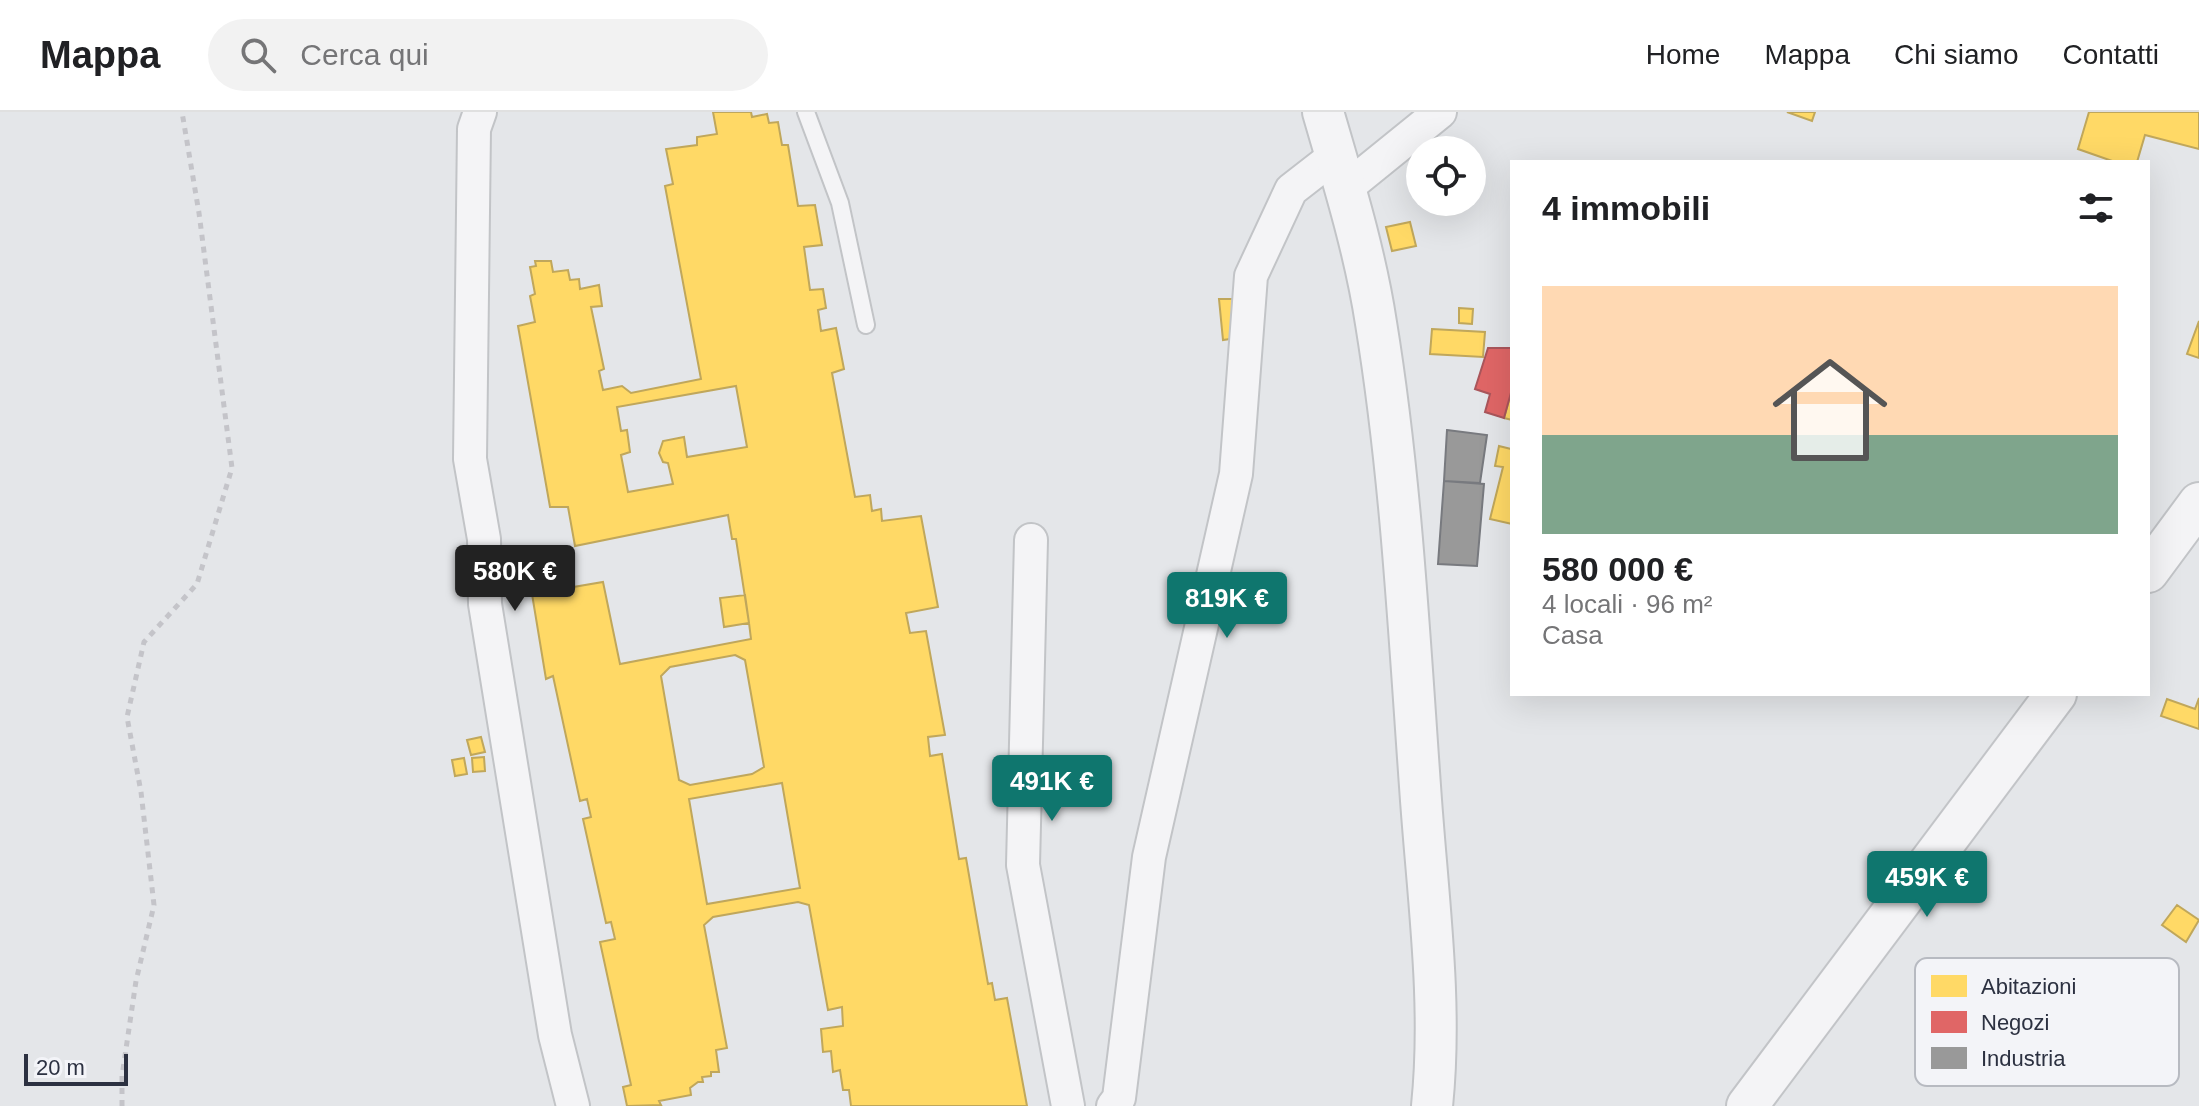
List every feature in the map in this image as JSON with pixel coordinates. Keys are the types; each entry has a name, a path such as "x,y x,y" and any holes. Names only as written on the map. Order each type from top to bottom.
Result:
{"street":[{"path":"480,112 474,129 470,459 484,539 485,604 555,1035 573,1106"},
{"path":"1323,112 1359,238 1376,320 1396,472 1433,983 1435,1076 1432,1106"},
{"path":"1113,1106 1119,1098 1149,857 1236,474 1251,276 1291,190 1340,172 1440,112"},
{"path":"2150,569 2199,503"},
{"path":"1031,540 1023,865 1068,1106"},
{"path":"1747,1106 2054,696"}],"lane":[{"path":"806,112 840,203 866,325"}],"path":[{"path":"122,1106 122,1076 136,981 154,905 141,792 127,717 144,642 197,584 232,468 199,213 182,112"}],"building: Abitazioni":[{"path":"713,112 751,112 752,117 767,114 769,123 778,122 782,145 788,145 798,206 815,205 822,245 804,247 810,290 823,289 826,308 818,310 821,331 836,328 844,369 832,373 855,497 870,495 872,511 881,509 882,521 921,516 938,607 906,613 910,633 926,631 945,735 928,737 930,756 942,754 959,859 966,858 988,984 992,983 995,1000 1007,998 1027,1106 851,1106 849,1090 843,1090 840,1070 833,1072 831,1051 823,1052 821,1029 843,1026 842,1007 828,1010 809,905 798,902 713,917 704,925 727,1048 716,1050 719,1072 702,1077 703,1082 690,1088 691,1095 659,1101 661,1105 627,1106 623,1087 631,1085 600,942 615,939 611,922 606,923 583,819 591,817 587,799 580,801 553,676 546,679 532,594 603,582 620,664 751,639 749,623 736,539 732,539 728,515 575,546 568,507 550,507 518,326 535,322 530,296 535,294 530,267 536,266 535,261 551,261 553,272 568,270 570,280 579,279 580,289 599,285 602,306 591,307 604,369 599,371 603,390 622,386 631,393 701,379 665,186 673,184 666,149 697,145 697,137 717,134","holes":["736,386 747,447 687,457 684,437 663,441 659,453 663,462 668,463 673,484 628,492 621,455 630,452 627,430 621,431 617,407","735,655 745,660 764,767 752,774 690,785 679,780 661,676 670,667","782,783 800,888 707,904 689,799"]},
{"path":"1787,112 1815,112 1812,121"},
{"path":"2089,112 2199,112 2199,149 2145,135 2138,160 2109,160 2078,149"},
{"path":"1410,222 1416,246 1392,251 1386,227"},
{"path":"1219,299 1234,299 1237,338 1223,340"},
{"path":"1459,308 1473,309 1472,324 1459,323"},
{"path":"2199,321 2199,358 2187,354"},
{"path":"1432,329 1485,332 1483,357 1430,354"},
{"path":"1510,396 1510,420 1504,418"},
{"path":"1499,446 1510,449 1510,524 1490,519 1503,467 1495,466"},
{"path":"745,595 749,623 724,627 720,598"},
{"path":"2199,698 2199,729 2161,716 2167,699 2195,709"},
{"path":"481,737 485,752 471,755 467,740"},
{"path":"484,757 485,771 473,772 472,758"},
{"path":"464,758 467,774 455,776 452,760"},
{"path":"2177,905 2199,920 2186,942 2162,925"}],"building: Negozi":[{"path":"1488,348 1510,348 1510,396 1504,418 1485,412 1490,394 1475,389"}],"building: Industria":[{"path":"1447,430 1487,435 1480,483 1444,481"},
{"path":"1444,481 1484,484 1477,566 1438,564"}]}
